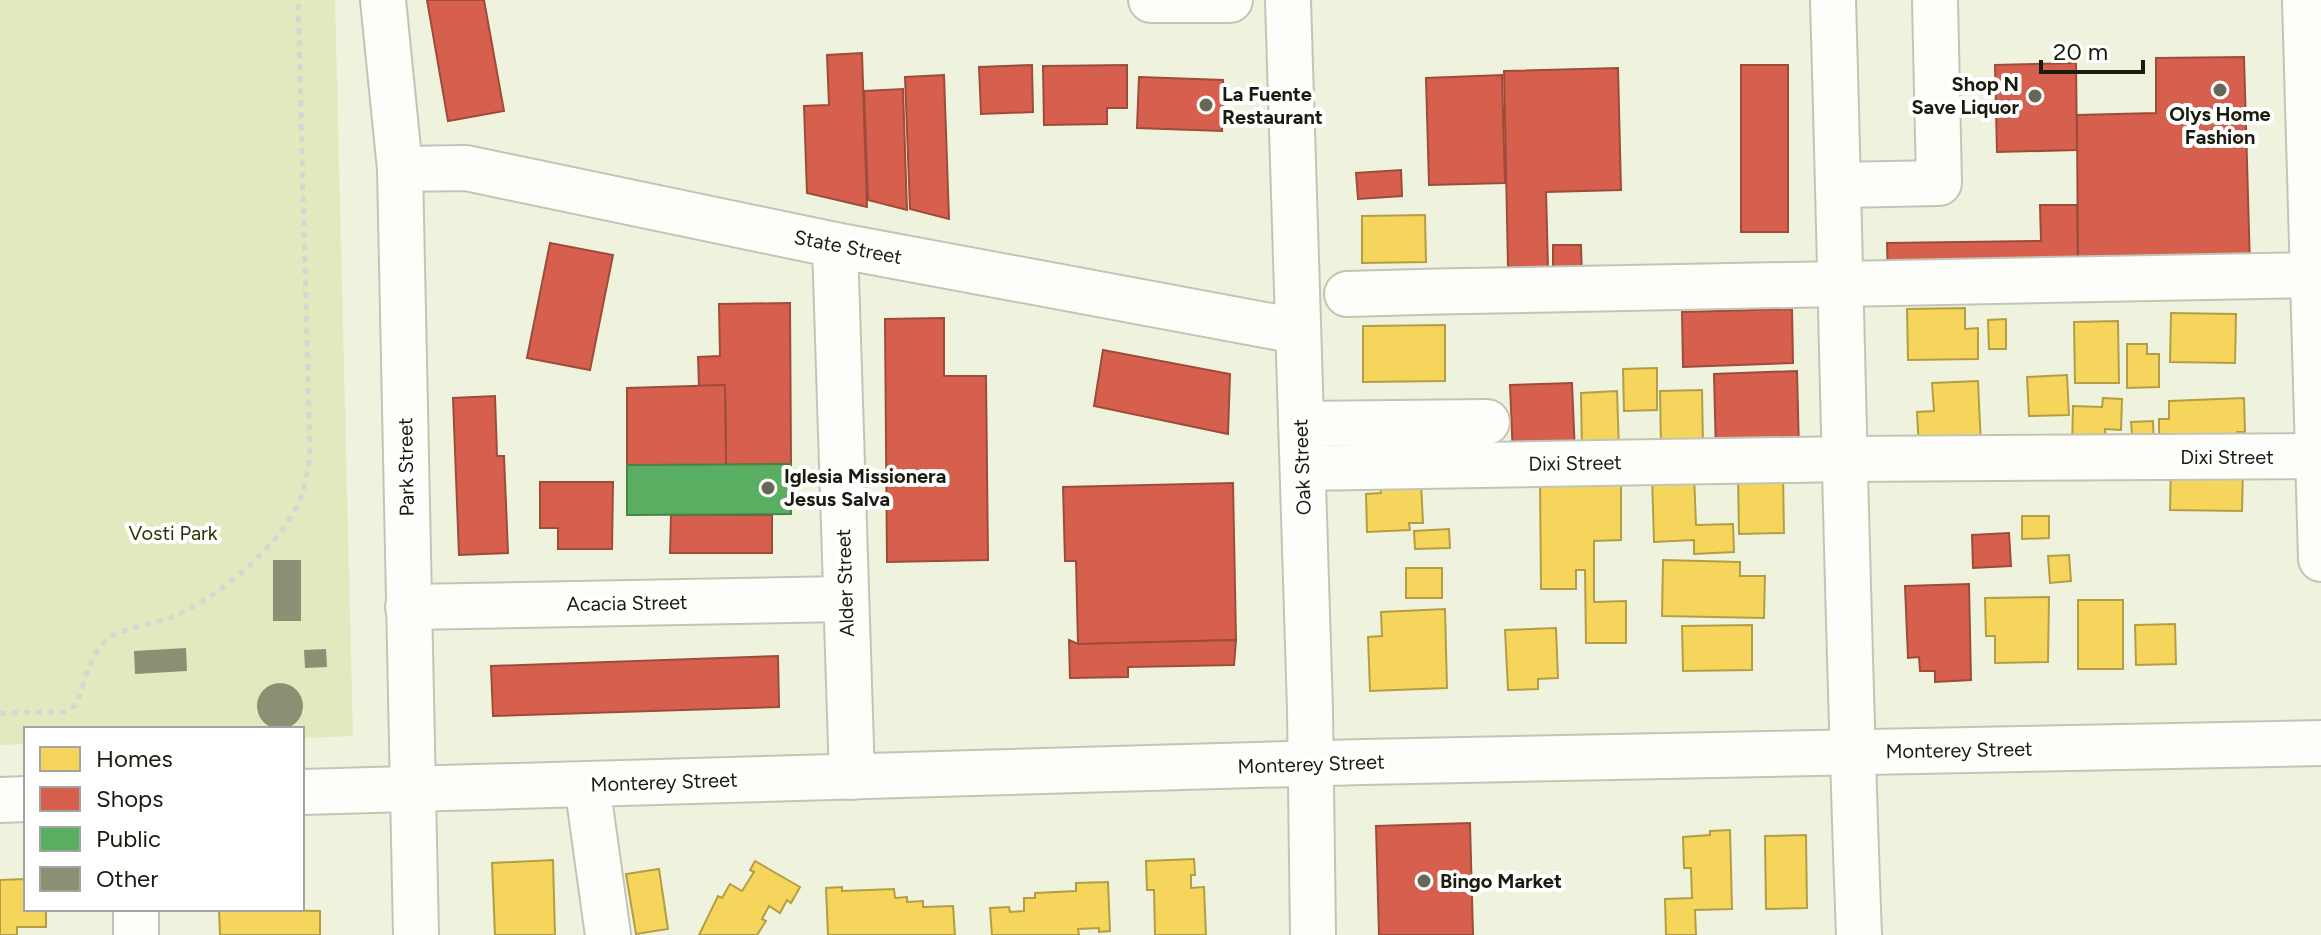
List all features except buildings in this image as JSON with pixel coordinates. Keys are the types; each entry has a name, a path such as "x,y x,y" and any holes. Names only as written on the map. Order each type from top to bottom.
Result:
{"street":[{"name":"Park Street","path":"383,0 400,169 416,935"},
{"path":"1151,0 1230,0"},
{"name":"Oak Street","path":"1288,0 1311,764 1313,935"},
{"path":"1833,0 1859,935"},
{"path":"1840,185 1939,183 1935,0"},
{"path":"2305,0 2316,257 2321,559"},
{"name":"State Street","path":"400,169 466,168 835,245 1297,331"},
{"name":"Alder Street","path":"835,245 852,777"},
{"path":"1347,294 1688,285 1841,285 2316,257"},
{"path":"1301,424 1487,422"},
{"name":"Dixi Street","path":"1303,468 1847,459 2318,456"},
{"name":"Acacia Street","path":"408,607 845,599"},
{"name":"Monterey Street","path":"304,792 1311,764 2321,743"},
{"path":"587,784 608,935"},
{"path":"0,800 24,799"},
{"path":"136,911 136,935"}],"path":[{"path":"0,713 64,712 71,709 76,705 95,656 109,637 195,606 262,551 284,528 299,502 310,456 298,0"}],"green space":[{"name":"Vosti Park","path":"0,0 335,0 353,736 304,738 304,727 24,727 24,744 0,745"}],"place":[{"name":"Olys Home Fashion","path":"2220,90"},
{"name":"Shop N Save Liquor","path":"2035,96"},
{"name":"La Fuente Restaurant","path":"1206,105"},
{"name":"Iglesia Missionera Jesus Salva","path":"768,488"},
{"name":"Bingo Market","path":"1424,881"}]}
